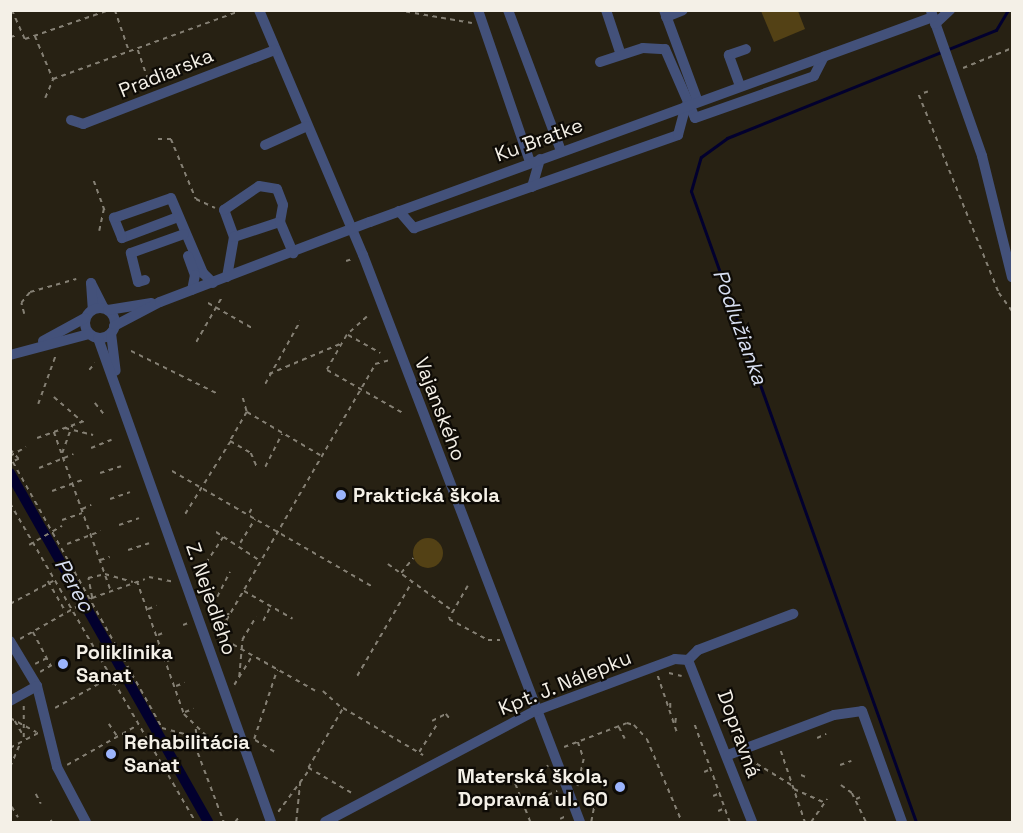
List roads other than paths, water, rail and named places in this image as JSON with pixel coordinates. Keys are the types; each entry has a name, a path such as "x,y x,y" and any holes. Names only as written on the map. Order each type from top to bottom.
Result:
{"street":[{"name":"Vajanského","path":"259,10 352,229 535,711 580,822"},
{"path":"478,10 535,160 532,187"},
{"path":"508,10 561,151"},
{"path":"606,10 621,55"},
{"path":"683,10 665,14 698,102"},
{"path":"950,10 933,17 952,66 1012,277"},
{"name":"Ku Bratke","path":"94,336 112,330 160,302 399,211 933,17"},
{"path":"600,62 621,55 665,49 686,106 695,118 814,76 824,56"},
{"path":"740,87 729,55 746,49"},
{"name":"Pradiarska","path":"71,120 83,124 155,94 275,50"},
{"path":"399,211 414,228 678,135 686,106"},
{"path":"265,146 307,126"},
{"path":"227,277 234,237 224,210 246,192 272,185 283,204 280,222 293,253"},
{"path":"178,217 122,238 114,218 171,198 202,273 213,283"},
{"path":"234,237 280,222"},
{"path":"184,234 192,290"},
{"path":"146,280 138,282 131,253 184,234"},
{"name":"Ku Bratke","path":"102,309 160,302"},
{"path":"30,349 102,309"},
{"name":"Z. Nejedlého","path":"102,309 112,330 118,387"},
{"name":"Z. Nejedlého","path":"85,318 118,387 274,818"},
{"path":"10,355 94,336"},
{"name":"Kpt. J. Nálepku","path":"325,822 535,711 675,659 688,660 698,650 793,614"},
{"path":"11,643 37,680 57,766 86,822"},
{"name":"Dopravná","path":"688,660 733,753 752,822"},
{"path":"10,700 37,680"},
{"path":"733,753 834,715 862,711 902,822"}],"waterway":[{"name":"Podlužianka","path":"916,822 691,191 701,157 727,138 996,30 1008,10"},
{"name":"Perec","path":"10,473 208,822"}],"place":[{"name":"Praktická škola","path":"341,495"},
{"name":"Poliklinika Sanat","path":"63,664"},
{"name":"Rehabilitácia Sanat","path":"111,754"},
{"name":"Materská škola, Dopravná ul. 60","path":"620,787"}]}
